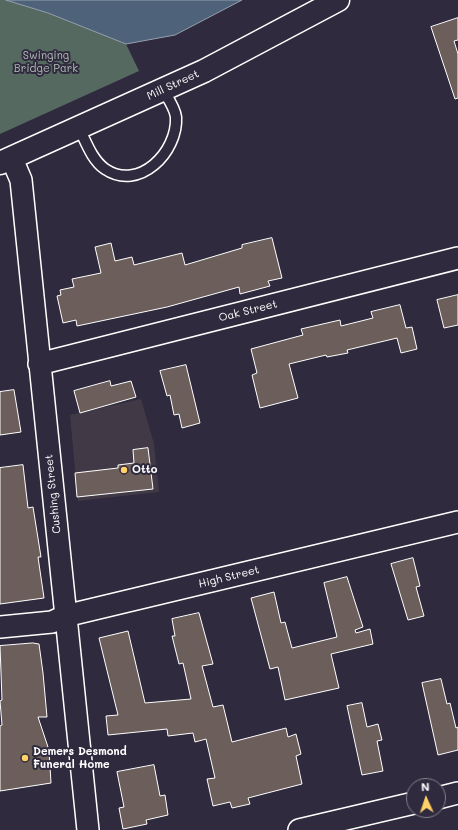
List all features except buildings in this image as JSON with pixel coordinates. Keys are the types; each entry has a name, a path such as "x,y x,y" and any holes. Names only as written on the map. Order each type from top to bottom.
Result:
{"highway":[{"name":"Mill Street","path":"4,162 204,71 338,0"}],"street":[{"name":"Cushing Street","path":"4,162 21,180 88,830"},
{"name":"Oak Street","path":"39,364 458,258"},
{"name":"High Street","path":"0,627 52,622 65,616 458,522"},
{"path":"446,796 458,793"},
{"path":"299,830 406,805"}],"lane":[{"path":"79,128 89,149 104,169 117,175 132,175 148,170 159,161 167,151 175,128 174,110 164,90"}],"shaded area":[{"path":"141,399 154,444 159,492 78,501 70,415"}],"green space":[{"name":"Swinging Bridge Park","path":"0,0 6,0 48,13 126,44 139,71 0,134"}],"water":[{"path":"6,0 242,0 175,35 126,44 48,13"}],"place":[{"name":"Otto","path":"124,470"},
{"name":"Demers Desmond Funeral Home","path":"25,758"}]}
